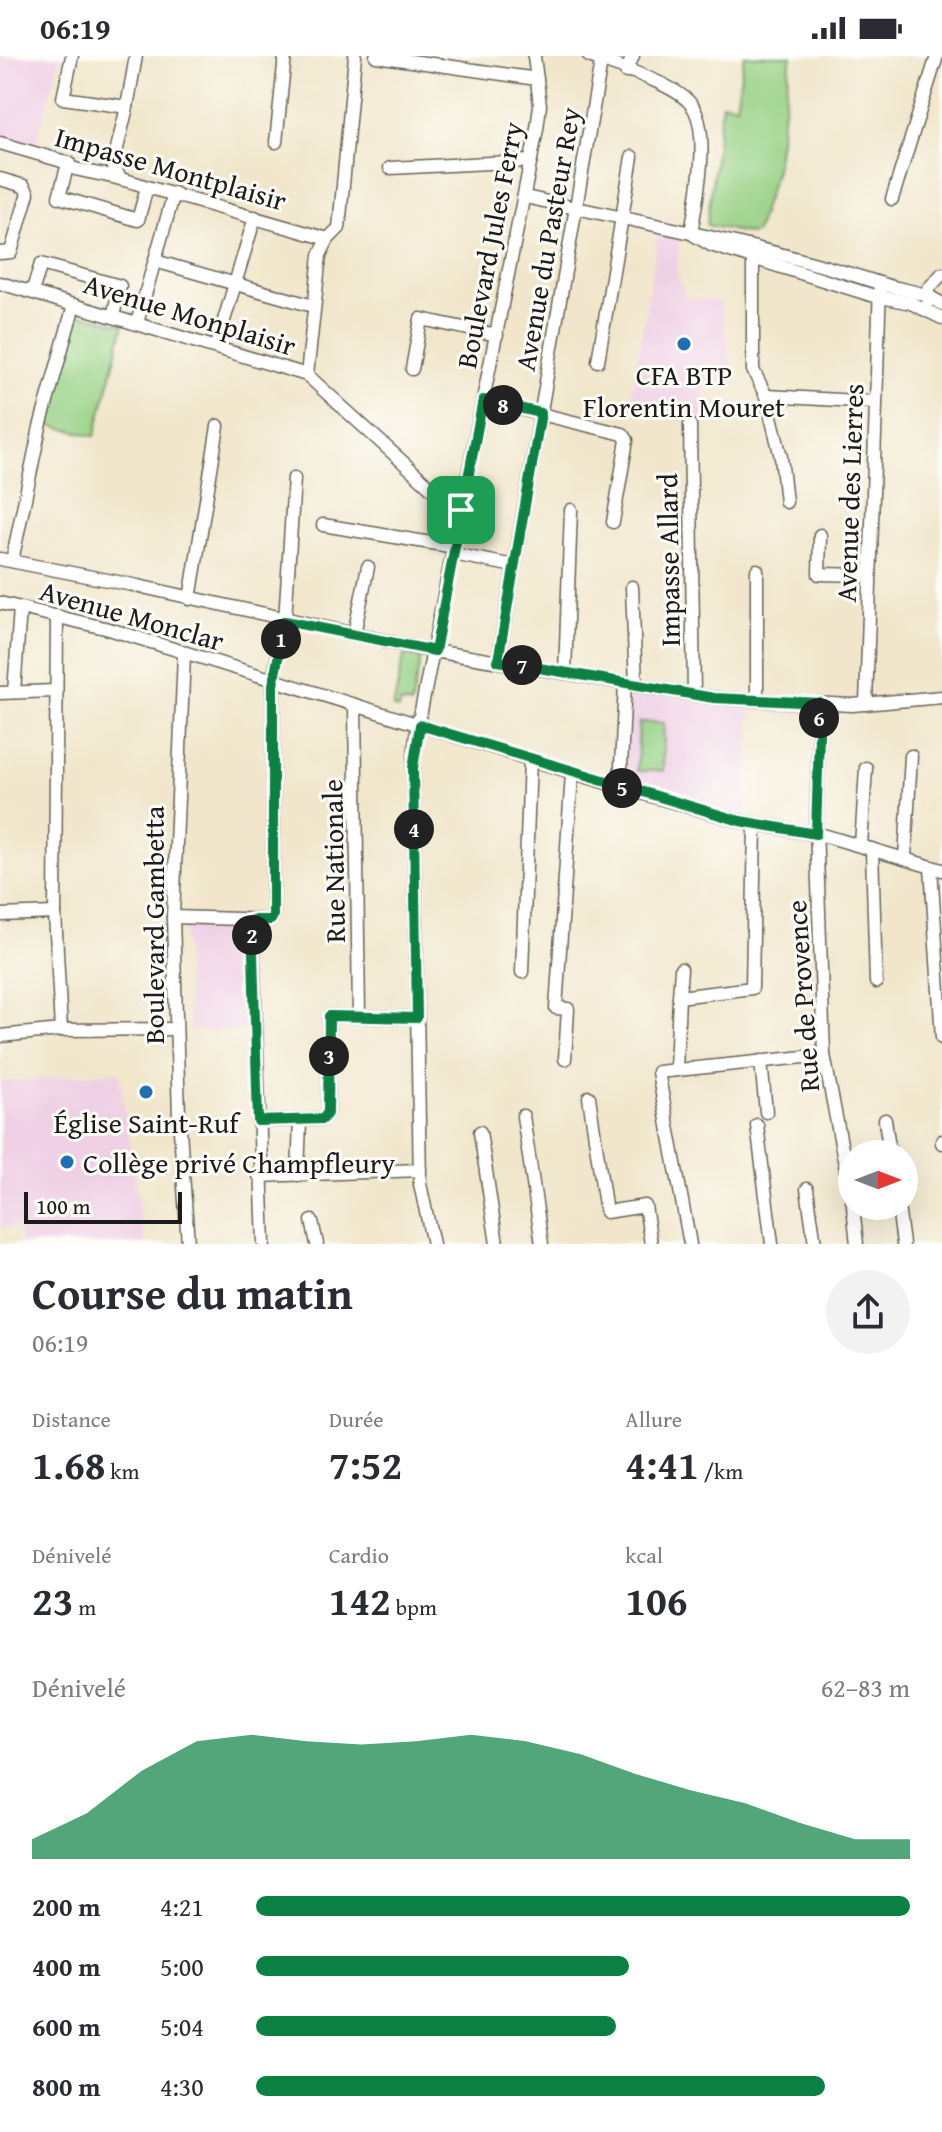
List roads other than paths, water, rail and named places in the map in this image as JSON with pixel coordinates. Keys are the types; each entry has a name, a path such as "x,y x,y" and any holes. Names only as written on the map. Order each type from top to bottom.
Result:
{"street":[{"path":"72,56 63,98 127,107"},
{"path":"119,176 113,165 136,56"},
{"path":"276,142 285,56"},
{"path":"307,375 320,255 328,239 339,228 355,56"},
{"path":"376,56 537,79"},
{"name":"Boulevard Jules Ferry","path":"430,1244 420,1170 413,768 461,510 525,197 540,105 535,56"},
{"path":"589,56 678,93 691,103 698,117 699,174 691,233"},
{"path":"626,72 633,56"},
{"path":"892,199 937,56"},
{"name":"Avenue du Pasteur Rey","path":"498,661 602,59"},
{"name":"Impasse Montplaisir","path":"0,143 69,163 67,167 110,178 119,176 147,187 328,239"},
{"path":"598,361 632,157"},
{"path":"390,168 531,161"},
{"path":"67,167 59,197 138,220 147,187"},
{"path":"0,179 24,186 28,193 11,252 0,253"},
{"path":"137,323 174,193"},
{"path":"525,197 740,242 939,311"},
{"path":"216,347 255,217"},
{"path":"691,233 711,245 753,258 879,290 927,294"},
{"path":"753,258 753,370 766,396 781,457 786,502"},
{"path":"155,261 313,306"},
{"path":"32,292 41,264 120,286 113,316"},
{"path":"927,294 942,274"},
{"name":"Avenue Monplaisir","path":"0,283 307,375 450,505 461,510"},
{"name":"Avenue des Lierres","path":"866,704 879,290"},
{"path":"927,294 939,311"},
{"path":"74,305 6,560 435,651 694,694 866,704 942,697"},
{"path":"412,369 421,319 497,335"},
{"path":"766,396 876,402"},
{"path":"483,400 623,434 627,440 613,522"},
{"name":"Impasse Allard","path":"690,425 694,694"},
{"path":"190,599 218,426"},
{"path":"173,917 271,920 273,916 273,681 285,621 294,478"},
{"path":"565,673 571,510"},
{"path":"323,525 454,550 514,566"},
{"path":"820,535 819,574 870,575"},
{"path":"354,634 368,567"},
{"path":"757,570 757,700"},
{"path":"620,787 630,684 632,587"},
{"name":"Avenue Monclar","path":"0,603 57,616 355,705 572,774 755,824 816,834 936,868"},
{"path":"20,608 7,692 55,697"},
{"path":"57,616 55,913 61,1030"},
{"name":"Boulevard Gambetta","path":"184,654 173,917 188,1244"},
{"name":"Rue de Provence","path":"820,703 816,834 824,1055 840,1140"},
{"name":"Rue Nationale","path":"355,705 359,1016"},
{"path":"905,858 911,756"},
{"path":"522,972 530,760"},
{"path":"866,768 866,847 876,982"},
{"path":"565,1059 568,1009 556,1008 572,774"},
{"path":"679,997 752,988 755,824"},
{"path":"936,868 942,1038"},
{"path":"0,915 55,913"},
{"path":"252,920 259,1176 264,1244"},
{"path":"676,1070 681,969"},
{"path":"258,1121 323,1119 328,1112 329,1016 417,1018"},
{"path":"0,1036 61,1030 176,1029"},
{"path":"690,1244 658,1072 824,1055"},
{"path":"761,1061 766,1112"},
{"path":"589,1097 606,1212 645,1206 651,1244"},
{"path":"523,1116 542,1244"},
{"path":"298,1175 300,1120"},
{"path":"885,1120 888,1140"},
{"path":"757,1125 772,1244"},
{"path":"480,1132 497,1244"},
{"path":"259,1176 420,1170"},
{"path":"807,1189 815,1244"},
{"name":"Rue de Provence","path":"854,1220 857,1244"},
{"path":"900,1220 903,1244"},
{"path":"312,1221 317,1244"}],"place":[{"name":"CFA BTP Florentin Mouret","path":"684,344"},
{"name":"Église Saint-Ruf","path":"146,1092"},
{"name":"Collège privé Champfleury","path":"67,1162"}]}
